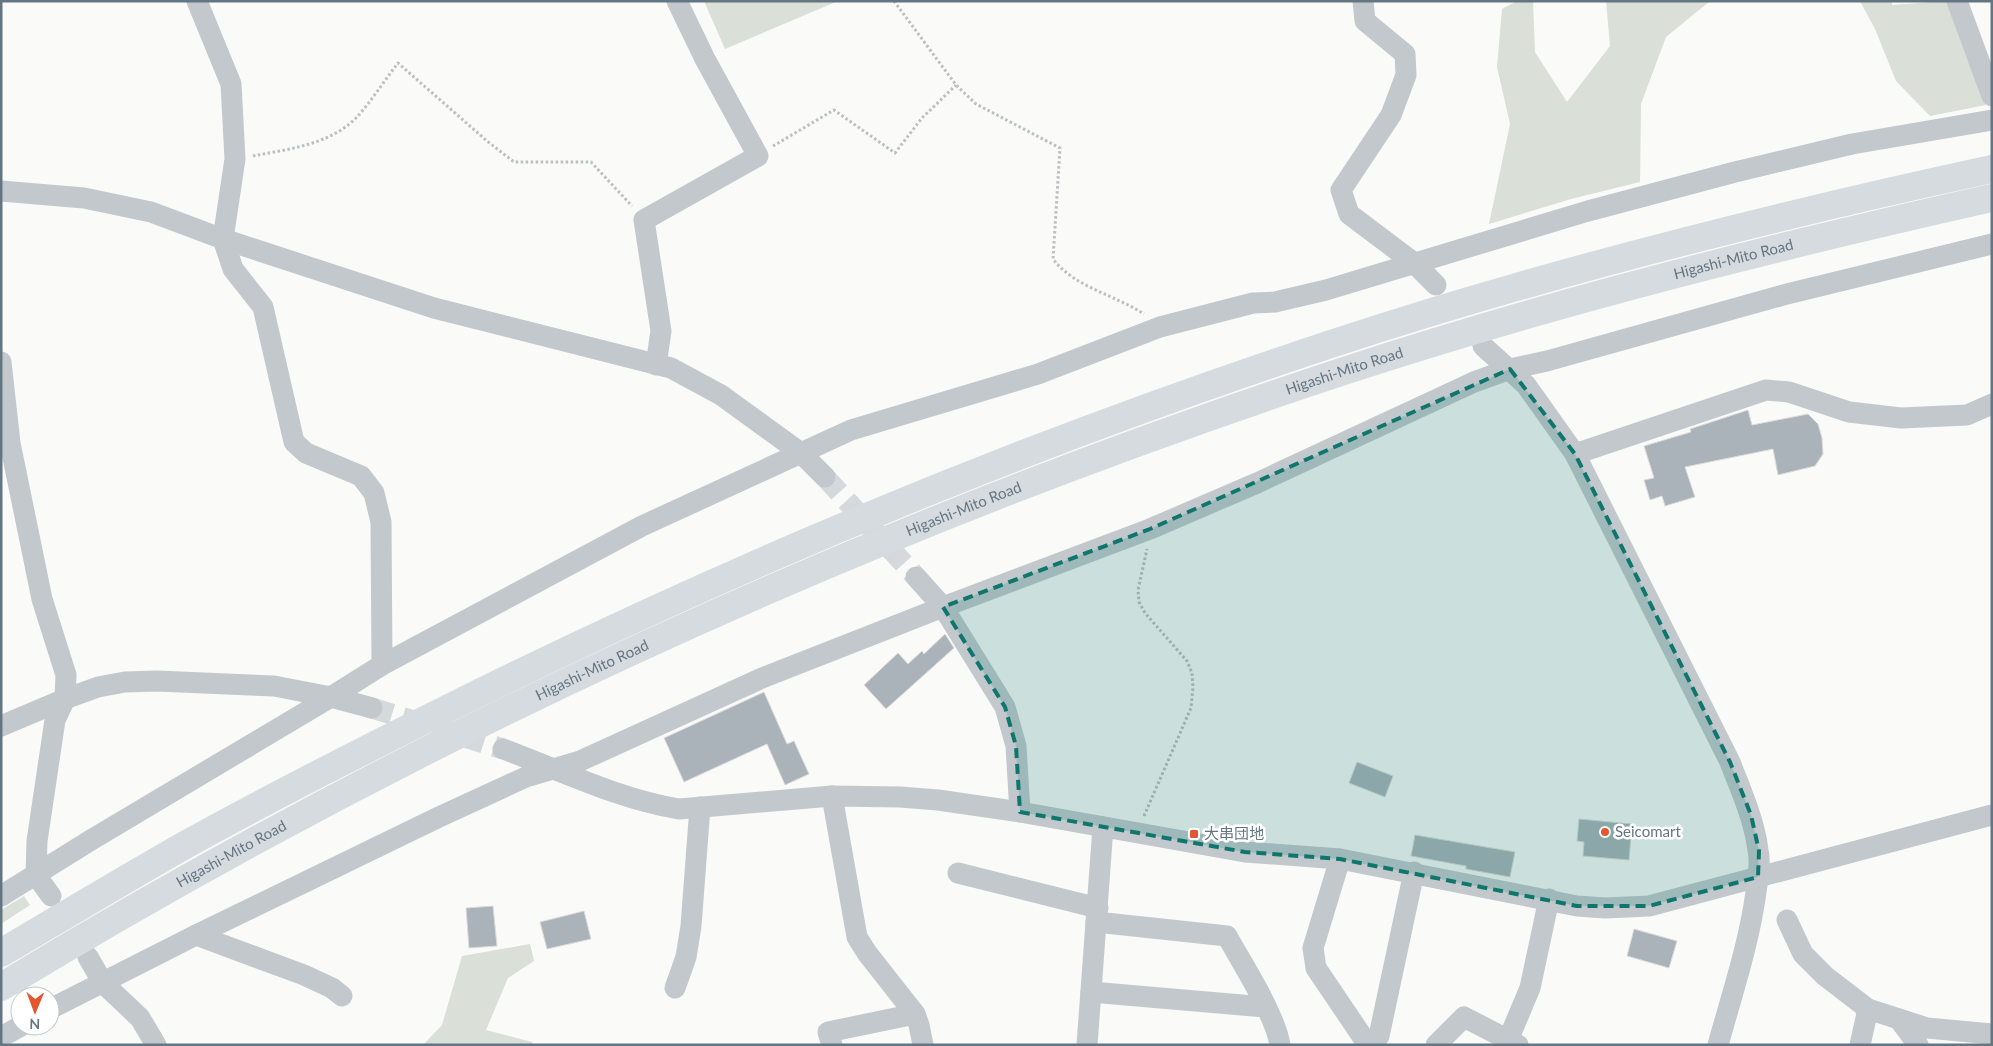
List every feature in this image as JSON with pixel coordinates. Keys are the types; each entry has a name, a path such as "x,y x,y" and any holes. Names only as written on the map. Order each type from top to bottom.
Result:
{"highway":[{"name":"Higashi-Mito Road","path":"1,953 189,843 369,748 538,664 696,590 858,520 1052,442 1336,342 1488,295 1697,237 1847,200 1992,169"},
{"name":"Higashi-Mito Road","path":"1,987 199,872 383,773 551,690 705,619 870,547 1063,470 1339,373 1498,323 1694,268 1855,228 1992,198"}],"street":[{"path":"197,1 231,84 234,159 223,239 233,269 263,307 294,442 306,453 360,476 374,493 381,522 382,665"},
{"path":"656,365 661,331 644,220 758,156 705,59 677,1"},
{"path":"1363,1 1365,21 1405,54 1406,75 1391,114 1341,190 1349,214 1414,263 1436,285"},
{"path":"1957,1 1992,96"},
{"path":"1,896 382,665 642,526 851,430 1038,374 1160,327 1253,303 1275,302 1326,290 1588,211 1735,172 1852,144 1992,120"},
{"path":"1,191 84,198 151,212 223,239 434,308 670,368 721,395 801,453 825,477"},
{"path":"60,1004 196,935 526,777 580,761 762,678 942,607 1150,529 1474,382 1510,368 1546,361 1787,294 1992,244"},
{"path":"1483,346 1510,368 1526,385 1575,454 1685,676 1730,762 1751,815 1759,851 1758,877 1749,935 1718,1045"},
{"path":"1,362 10,442 42,599 66,675 65,698 55,720 36,841 36,874 51,896"},
{"path":"1575,454 1766,390 1789,392 1849,412 1901,418 1967,415 1992,404"},
{"path":"916,577 942,607 1005,707 1016,746 1020,812"},
{"path":"1,726 65,698 98,688 125,682 157,680 274,686 331,697 372,708"},
{"path":"503,749 659,806 678,809 832,796 900,796 938,800 1020,812 1245,852 1340,859 1414,872 1577,906 1605,908 1649,906 1992,815"},
{"path":"832,796 857,937 867,953 915,1014 923,1045"},
{"path":"675,988 686,957 691,926 700,807"},
{"path":"1087,1045 1103,827"},
{"path":"1340,859 1313,948 1316,968 1369,1045 1380,1036 1414,872"},
{"path":"958,873 1097,915 1227,936 1278,1033 1280,1045"},
{"path":"1436,1045 1464,1017 1511,1043 1530,988 1549,899"},
{"path":"1787,920 1803,954 1825,976 1868,1009 1927,1028 1992,1034"},
{"path":"196,935 304,975 332,988 342,996"},
{"path":"88,956 103,983 140,1018 156,1045"},
{"path":"1091,992 1265,1007"},
{"path":"1860,1045 1868,1009"},
{"path":"832,1045 828,1032 915,1014"},
{"path":"1899,1019 1918,1045"}],"path":[{"path":"894,1 956,85 976,104 1060,148 1053,259 1060,268 1142,312 1160,327"},
{"path":"234,159 303,146 333,135 355,118 398,63 487,141 514,162 591,162 644,220"},
{"path":"758,156 834,110 895,153 922,118 956,85"},
{"path":"1136,833 1191,708 1193,687 1192,673 1187,661 1145,613 1139,602 1138,590 1150,529"}],"highlighted area":[{"path":"1510,369 1575,454 1730,762 1751,815 1759,851 1758,877 1649,906 1577,906 1340,859 1245,852 1020,812 1016,746 1005,707 943,607 1150,529"}],"shaded area":[{"path":"704,1 838,1 725,49"},
{"path":"1517,1 1533,1 1535,52 1567,102 1610,46 1606,1 1710,1 1666,37 1641,104 1640,182 1571,199 1489,224 1510,124 1497,67 1502,9"},
{"path":"1860,1 1892,1 1892,5 1947,1 1986,105 1930,116 1896,81 1875,29"},
{"path":"24,896 30,905 1,924 1,910"},
{"path":"530,944 534,961 508,978 486,1030 532,1042 533,1045 423,1045 442,1025 462,956"}],"building":[{"path":"1748,410 1752,425 1808,414 1818,424 1822,438 1823,454 1815,466 1778,475 1773,449 1685,467 1695,497 1665,506 1662,496 1650,500 1644,480 1654,478 1644,446 1691,432 1690,429"},
{"path":"945,634 954,648 886,709 864,685 898,653 908,664 922,651 924,654"},
{"path":"764,692 787,744 794,741 809,774 785,785 767,744 684,782 664,738"},
{"path":"1357,762 1393,776 1385,797 1349,783"},
{"name":"Seicomart","path":"1579,819 1632,824 1629,860 1583,856 1584,842 1577,841"},
{"path":"1415,835 1515,852 1510,877 1466,869 1466,866 1411,856"},
{"path":"493,906 497,946 469,948 466,908"},
{"path":"584,911 591,939 547,949 540,922"},
{"path":"1634,929 1677,941 1669,968 1627,956"}],"tunnel":[{"path":"825,477 916,577"},
{"path":"372,708 503,749"}],"place":[{"name":"Seicomart","path":"1605,832"},
{"name":"大串団地","path":"1194,834"}]}
